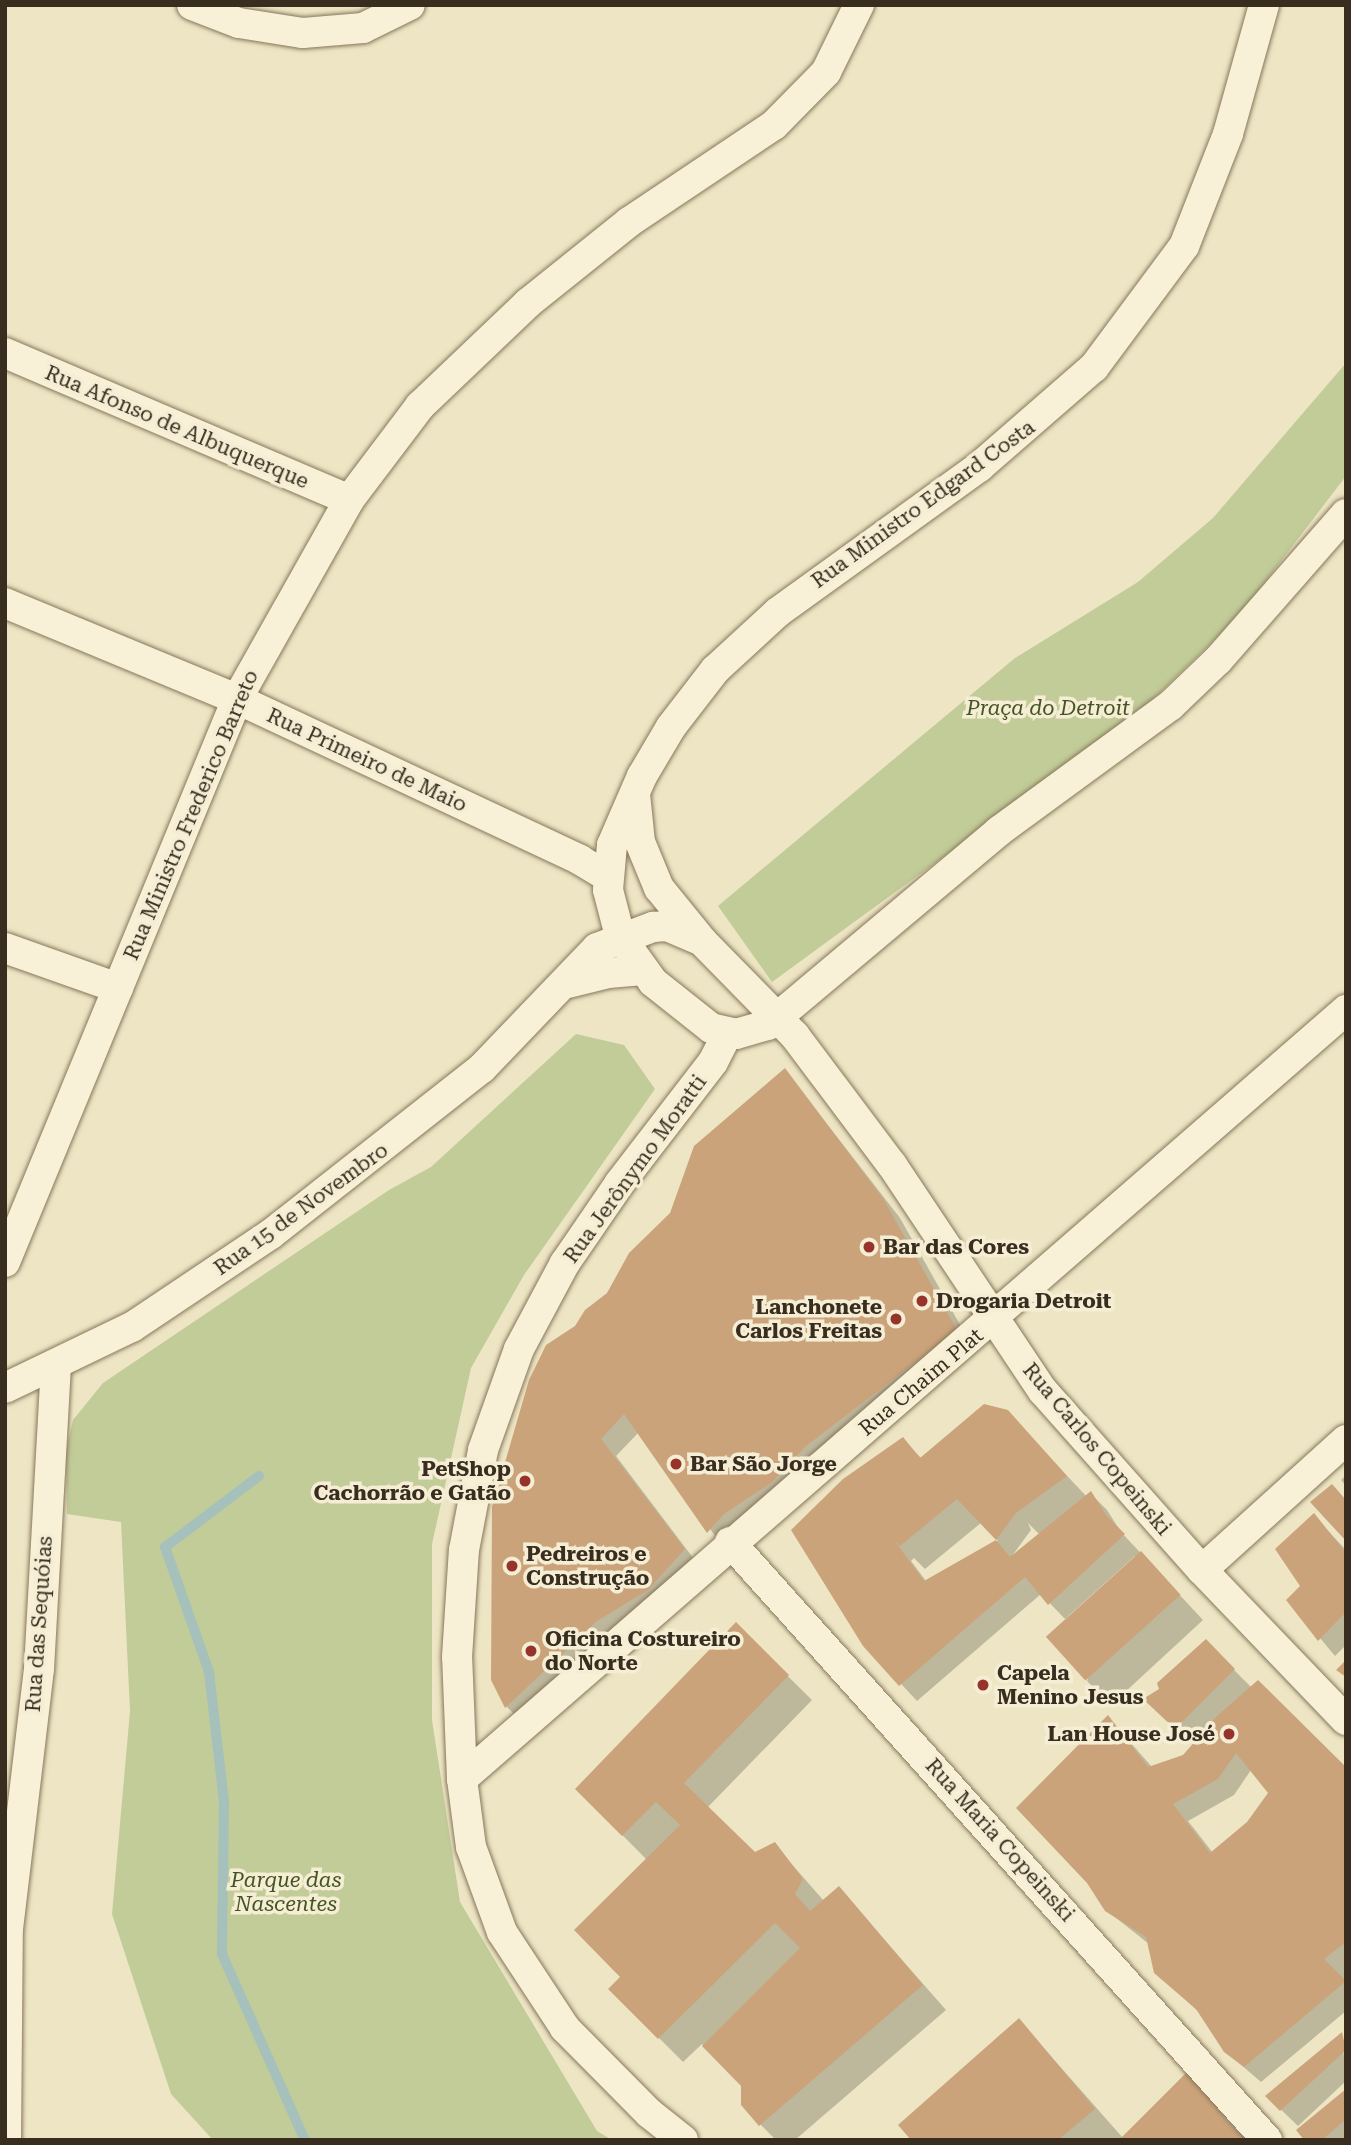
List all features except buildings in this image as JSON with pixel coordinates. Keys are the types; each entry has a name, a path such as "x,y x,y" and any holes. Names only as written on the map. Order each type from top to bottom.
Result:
{"street":[{"path":"192,5 239,23 303,33 363,28 410,5"},
{"name":"Rua Ministro Frederico Barreto","path":"5,1262 236,699 349,500 420,406 518,312 629,222 774,125 826,72 859,5"},
{"name":"Rua Ministro Edgard Costa","path":"635,794 671,727 715,670 778,612 979,467 1040,417 1094,367 1143,307 1184,246 1209,190 1264,5"},
{"name":"Rua Afonso de Albuquerque","path":"5,353 349,500"},
{"path":"635,794 616,829 608,877 620,936 643,971 692,1014 727,1034 756,1030 780,1017 999,831 1170,706 1218,660 1346,514"},
{"name":"Rua Primeiro de Maio","path":"5,603 236,699 580,860 608,877"},
{"name":"Rua Carlos Copeinski","path":"635,794 640,842 649,868 702,942 780,1017 892,1165 993,1321 1043,1391 1202,1570 1346,1720"},
{"name":"Rua 15 de Novembro","path":"5,1388 56,1366 132,1327 332,1189 482,1068 590,954 620,936 667,926 702,942"},
{"path":"5,948 118,988"},
{"path":"564,984 608,973 643,971"},
{"name":"Rua Chaim Plat","path":"462,1779 730,1542 993,1321 1346,1010"},
{"name":"Rua Jerônymo Moratti","path":"683,2140 649,2113 565,2028 502,1932 471,1847 462,1779 457,1657 464,1550 484,1450 519,1349 565,1263 619,1184 713,1062 727,1034"},
{"name":"Rua das Sequóias","path":"6,2140 8,1879 12,1828 38,1669 56,1366"},
{"path":"1202,1570 1346,1440"},
{"name":"Rua Maria Copeinski","path":"730,1542 1267,2140"}],"green space":[{"name":"Praça do Detroit","path":"1346,363 1346,476 1239,616 1131,720 772,982 718,906 1015,658 1138,582 1213,518"},
{"name":"Parque das Nascentes","path":"576,1034 624,1045 655,1089 524,1275 471,1368 432,1544 432,1720 460,1902 597,2131 612,2140 213,2140 171,2094 112,1914 130,1711 121,1522 67,1514 66,1451 73,1420 103,1383 389,1190 431,1167"}],"waterway":[{"path":"259,1476 165,1547 209,1672 224,1802 222,1954 305,2140"}],"place":[{"name":"Bar das Cores","path":"869,1247"},
{"name":"Drogaria Detroit","path":"922,1301"},
{"name":"Lanchonete Carlos Freitas","path":"896,1319"},
{"name":"Bar São Jorge","path":"676,1464"},
{"name":"PetShop Cachorrão e Gatão","path":"525,1481"},
{"name":"Pedreiros e Construção","path":"512,1566"},
{"name":"Oficina Costureiro do Norte","path":"531,1651"},
{"name":"Capela Menino Jesus","path":"983,1685"},
{"name":"Lan House José","path":"1229,1734"}]}
